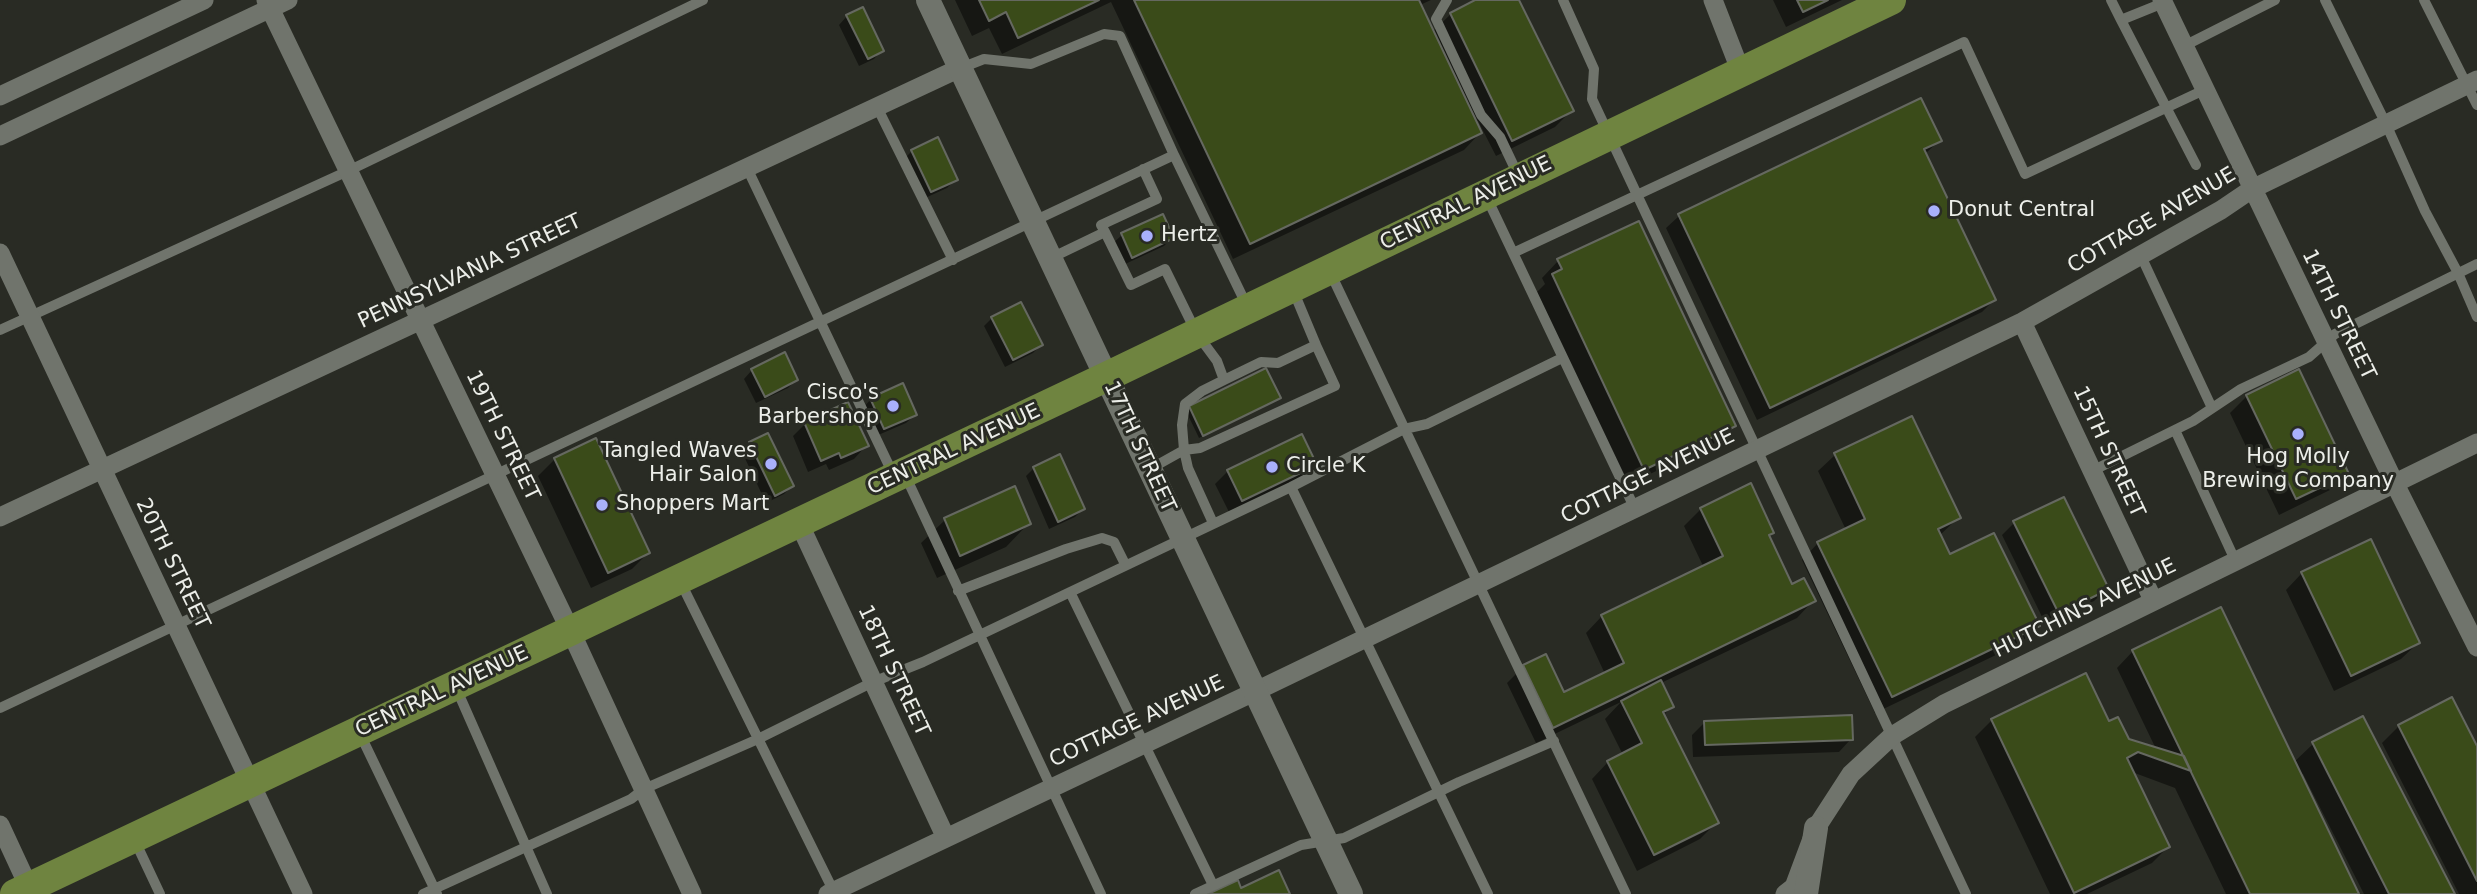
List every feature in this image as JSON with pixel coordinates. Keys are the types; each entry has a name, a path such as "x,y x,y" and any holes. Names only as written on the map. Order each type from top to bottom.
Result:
{"main road":[{"name":"CENTRAL AVENUE","path":"26,892 251,782 900,476 1891,0"}],"street":[{"path":"0,96 204,0"},
{"name":"17TH STREET","path":"928,0 1351,894"},
{"path":"1713,0 1741,72"},
{"name":"14TH STREET","path":"2162,2 2394,482 2477,647"},
{"path":"0,136 275,3"},
{"name":"19TH STREET","path":"275,3 348,171 571,632 692,894"},
{"name":"PENNSYLVANIA STREET","path":"0,517 960,68"},
{"name":"COTTAGE AVENUE","path":"832,893 2022,322 2221,210 2252,189 2472,82"},
{"name":"20TH STREET","path":"0,253 303,894"},
{"name":"15TH STREET","path":"2022,322 2153,600"},
{"name":"HUTCHINS AVENUE","path":"1784,894 1794,887 1816,828 1851,774 1892,736 1944,704 2477,443"},
{"name":"18TH STREET","path":"799,523 946,838"},
{"path":"0,825 26,892"},
{"path":"1807,894 1816,828"}],"lane":[{"path":"0,330 348,171 703,0"},
{"path":"1447,0 1436,19 1481,114 1500,137 1520,178"},
{"path":"1563,0 1594,69 1592,99 1966,894"},
{"path":"2111,0 2196,165"},
{"path":"2183,46 2275,0"},
{"path":"2325,0 2477,317"},
{"path":"2424,0 2472,82 2477,105"},
{"path":"2121,20 2162,2"},
{"path":"960,68 984,60 1031,64 1104,34 1120,36 1248,309"},
{"path":"1513,253 1964,43 2025,174 2204,89"},
{"path":"877,107 953,260"},
{"path":"0,708 1174,155"},
{"path":"747,167 958,592 1101,894"},
{"path":"1143,169 1157,199 1101,225 1130,285 1165,269 1197,334 1217,361 1224,380"},
{"path":"1485,195 1635,509"},
{"path":"1050,258 1105,232"},
{"path":"2141,256 2212,408"},
{"path":"2092,471 2175,429 2241,389 2309,357 2334,334 2477,264"},
{"path":"1329,270 1626,894"},
{"path":"1150,469 1184,450 1200,449 1335,386 1292,288"},
{"path":"1213,523 1188,468 1182,425 1185,404 1202,391 1261,362 1278,363 1316,345"},
{"path":"423,894 436,891 631,799 643,789 758,739 873,682 923,662 1292,487 1404,429 1427,424 1562,358"},
{"path":"2175,429 2235,560"},
{"path":"1292,487 1488,894"},
{"path":"958,592 1066,549 1102,538 1114,542 1125,564"},
{"path":"679,580 832,893"},
{"path":"1070,592 1213,885"},
{"path":"455,686 525,848 548,894"},
{"path":"359,732 436,891"},
{"path":"1195,894 1301,845 1344,838 1440,791 1554,741"},
{"path":"134,838 160,894"}],"building":[{"path":"979,0 1099,0 1018,38 1006,12 989,21"},
{"path":"1134,0 1419,0 1482,133 1250,244"},
{"path":"1475,0 1519,0 1574,111 1512,141 1450,13"},
{"path":"1797,0 1828,0 1803,12"},
{"path":"863,7 884,51 868,59 846,15"},
{"path":"1921,98 1942,141 1924,149 1996,300 1770,408 1678,214"},
{"path":"938,137 958,180 931,192 911,150"},
{"name":"Hertz","path":"1163,214 1174,238 1132,258 1121,233"},
{"path":"1639,221 1736,426 1644,470 1552,274 1562,269 1557,259"},
{"path":"1021,302 1043,345 1013,360 991,317"},
{"path":"785,352 798,380 765,397 751,369"},
{"name":"Circle K","path":"1266,368 1281,398 1203,436 1189,406"},
{"name":"Hog Molly Brewing Company","path":"2299,369 2349,474 2296,499 2246,395"},
{"name":"Cisco's Barbershop","path":"903,383 917,415 884,429 870,398"},
{"path":"848,402 869,446 841,458 839,453 821,461 804,422"},
{"path":"1912,416 1961,518 1938,529 1950,554 1994,533 2040,626 1892,697 1817,542 1865,519 1834,453"},
{"name":"Tangled Waves Hair Salon","path":"768,433 794,486 775,496 749,442"},
{"name":"Circle K","path":"1302,434 1317,465 1242,501 1227,470"},
{"name":"Shoppers Mart","path":"596,438 650,553 608,573 554,458"},
{"path":"1060,454 1085,509 1058,522 1033,467"},
{"path":"1751,483 1774,533 1769,535 1792,584 1804,578 1816,601 1553,728 1523,665 1546,654 1564,692 1624,663 1601,615 1723,556 1700,508"},
{"path":"1015,486 1031,524 960,556 944,518"},
{"path":"2064,497 2109,589 2059,614 2013,521"},
{"path":"2371,539 2420,643 2351,676 2301,572"},
{"path":"2221,607 2359,894 2250,894 2132,650"},
{"path":"2086,673 2109,721 2118,717 2129,739 2184,756 2191,771 2138,752 2127,758 2170,847 2074,893 1991,719"},
{"path":"1661,680 1674,707 1663,712 1719,823 1654,855 1607,761 1642,743 1621,701"},
{"path":"2452,697 2477,746 2477,881 2398,725"},
{"path":"1852,715 1853,740 1705,745 1704,721"},
{"path":"2363,716 2455,894 2389,894 2312,742"},
{"path":"1279,870 1290,894 1208,894 1238,880 1241,888"}],"place":[{"name":"Donut Central","path":"1934,211"},
{"name":"Hertz","path":"1147,236"},
{"name":"Cisco's Barbershop","path":"893,406"},
{"name":"Hog Molly Brewing Company","path":"2298,434"},
{"name":"Tangled Waves Hair Salon","path":"771,464"},
{"name":"Circle K","path":"1272,467"},
{"name":"Shoppers Mart","path":"602,505"}]}
